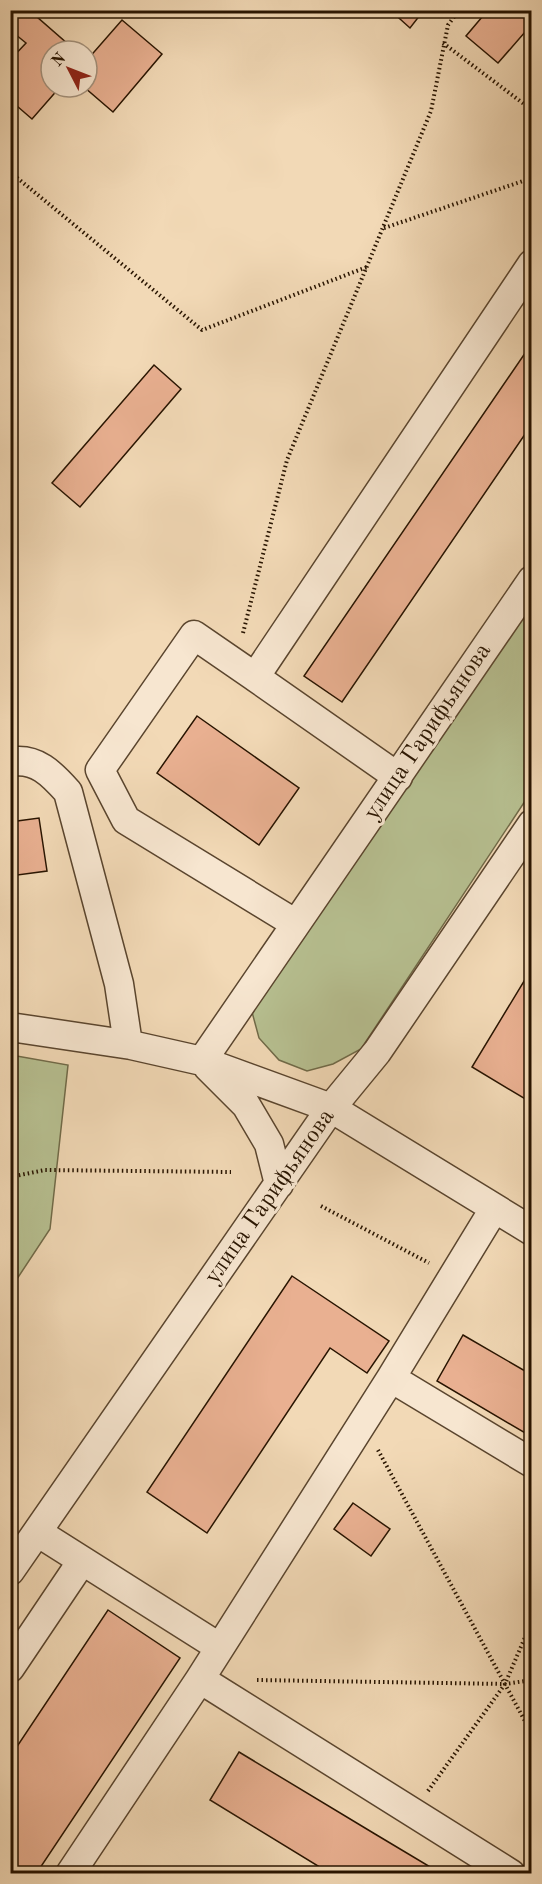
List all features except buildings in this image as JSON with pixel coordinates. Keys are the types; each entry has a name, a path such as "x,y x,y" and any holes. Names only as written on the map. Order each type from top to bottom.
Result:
{"street":[{"path":"245,671 531,264"},
{"name":"улица Гарифьянова","path":"202,1061 531,580"},
{"path":"296,924 126,820 100,770 194,635 398,777"},
{"path":"10,762 23,759 49,772 68,792 118,984 128,1044"},
{"name":"улица Гарифьянова","path":"10,1571 331,1108 377,1052 531,826"},
{"path":"10,1027 128,1044 202,1061 331,1108 531,1231"},
{"path":"202,1061 246,1105 269,1144 279,1184"},
{"path":"70,1874 200,1679 363,1423 494,1209"},
{"path":"391,1378 531,1463"},
{"path":"37,1532 219,1647"},
{"path":"10,1668 82,1561"},
{"path":"200,1679 511,1874"}],"path":[{"path":"245,671 287,460 431,111 443,43 448,25 459,10"},
{"path":"443,43 531,110"},
{"path":"10,172 202,330 367,267"},
{"path":"383,228 531,178"},
{"path":"10,1177 45,1170 231,1172"},
{"path":"321,1206 453,1276"},
{"path":"363,1423 531,1734"},
{"path":"413,1812 505,1684 531,1621"},
{"path":"247,1679 505,1684 531,1680"},
{"path":"526,1723 531,1726"}],"green space":[{"path":"531,598 531,792 361,1049 333,1064 307,1071 279,1060 259,1038 252,1012"},
{"path":"11,1055 68,1065 50,1229 11,1288"}]}
